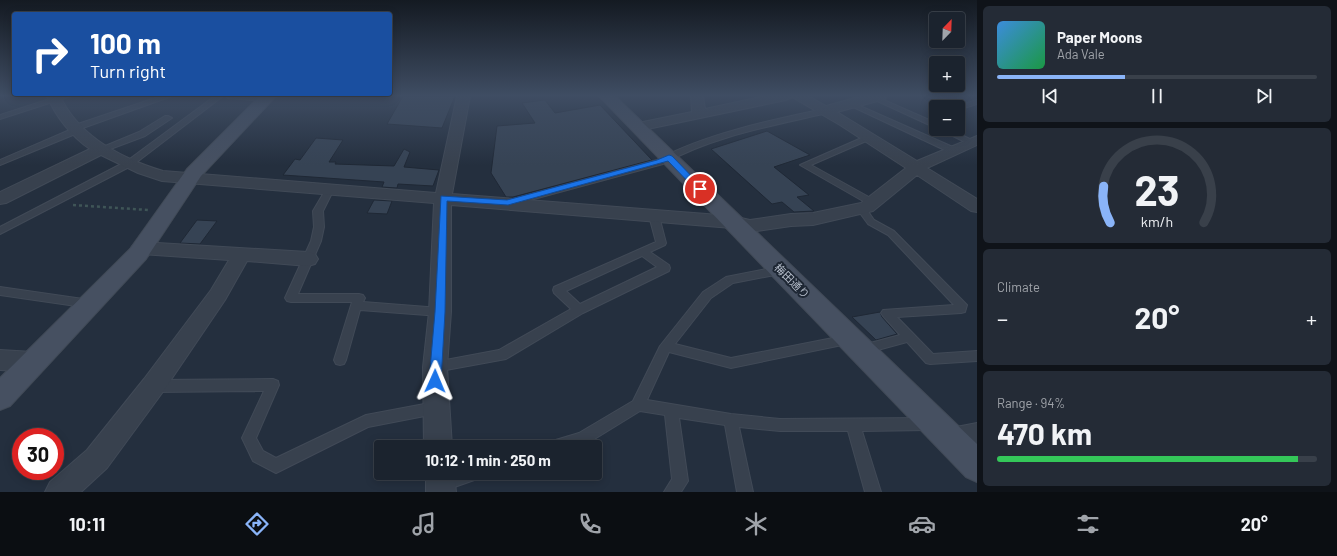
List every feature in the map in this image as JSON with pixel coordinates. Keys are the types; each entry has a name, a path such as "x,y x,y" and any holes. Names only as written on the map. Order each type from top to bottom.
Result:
{"street":[{"path":"70,119 76,129 86,139 102,149 150,173 189,179 508,203 732,222 750,226 791,220 813,219 867,206 916,168 974,141"},
{"path":"0,398 141,248 189,179 210,155 247,119"},
{"path":"437,440 435,408 435,367 440,312 443,198 459,119"},
{"name":"梅田通り","path":"630,119 977,466"},
{"path":"638,127 678,119"},
{"path":"837,119 977,207"},
{"path":"0,199 102,149"},
{"path":"141,248 308,259"},
{"path":"60,492 96,459 153,386 218,295 242,254"},
{"path":"0,360 33,362"},
{"path":"943,432 977,435"}],"lane":[{"path":"0,163 76,129 105,119"},
{"path":"102,149 142,134 166,119"},
{"path":"0,231 130,163 189,119"},
{"path":"508,203 660,162 676,153 786,119"},
{"path":"884,119 952,150"},
{"path":"961,136 974,141"},
{"path":"869,138 804,165 867,206 871,222 891,233 961,305 961,309 887,313 930,358 977,356"},
{"path":"330,189 318,211 319,227 316,241 291,298 359,298 340,360"},
{"path":"579,310 558,290 661,243 654,216"},
{"path":"435,367 502,355 579,310 665,268 644,252"},
{"path":"577,440 583,438 638,405 666,347 707,295 730,280 781,270"},
{"path":"0,290 90,304"},
{"path":"356,306 440,312"},
{"path":"666,347 731,363 910,337"},
{"path":"153,386 273,385 249,438 258,456 276,466 366,421 435,408"},
{"path":"638,405 731,420 780,425 909,425 943,432"},
{"path":"671,410 680,481 672,492"},
{"path":"731,420 745,492"},
{"path":"853,425 873,492"},
{"path":"440,483 450,480"}],"path":[{"path":"52,204 166,212"}],"building":[{"path":"390,119 446,119 442,128 387,124"},
{"path":"532,119 613,119 652,160 513,197 506,197 491,173 497,126 535,123"},
{"path":"767,131 810,155 774,167 809,195 797,197 814,211 794,212 782,202 772,204 711,149"},
{"path":"316,138 343,140 329,162 336,162 335,164 394,166 404,149 410,152 404,167 439,170 433,186 398,184 397,188 382,187 384,182 283,175 295,159 300,160"},
{"path":"374,200 392,201 387,214 367,213"},
{"path":"197,220 217,221 200,244 180,243"},
{"path":"880,312 882,317 897,334 876,340 852,317"}],"route":[{"path":"435,381 440,312 443,198 508,203 660,162 669,158 700,189"}]}
